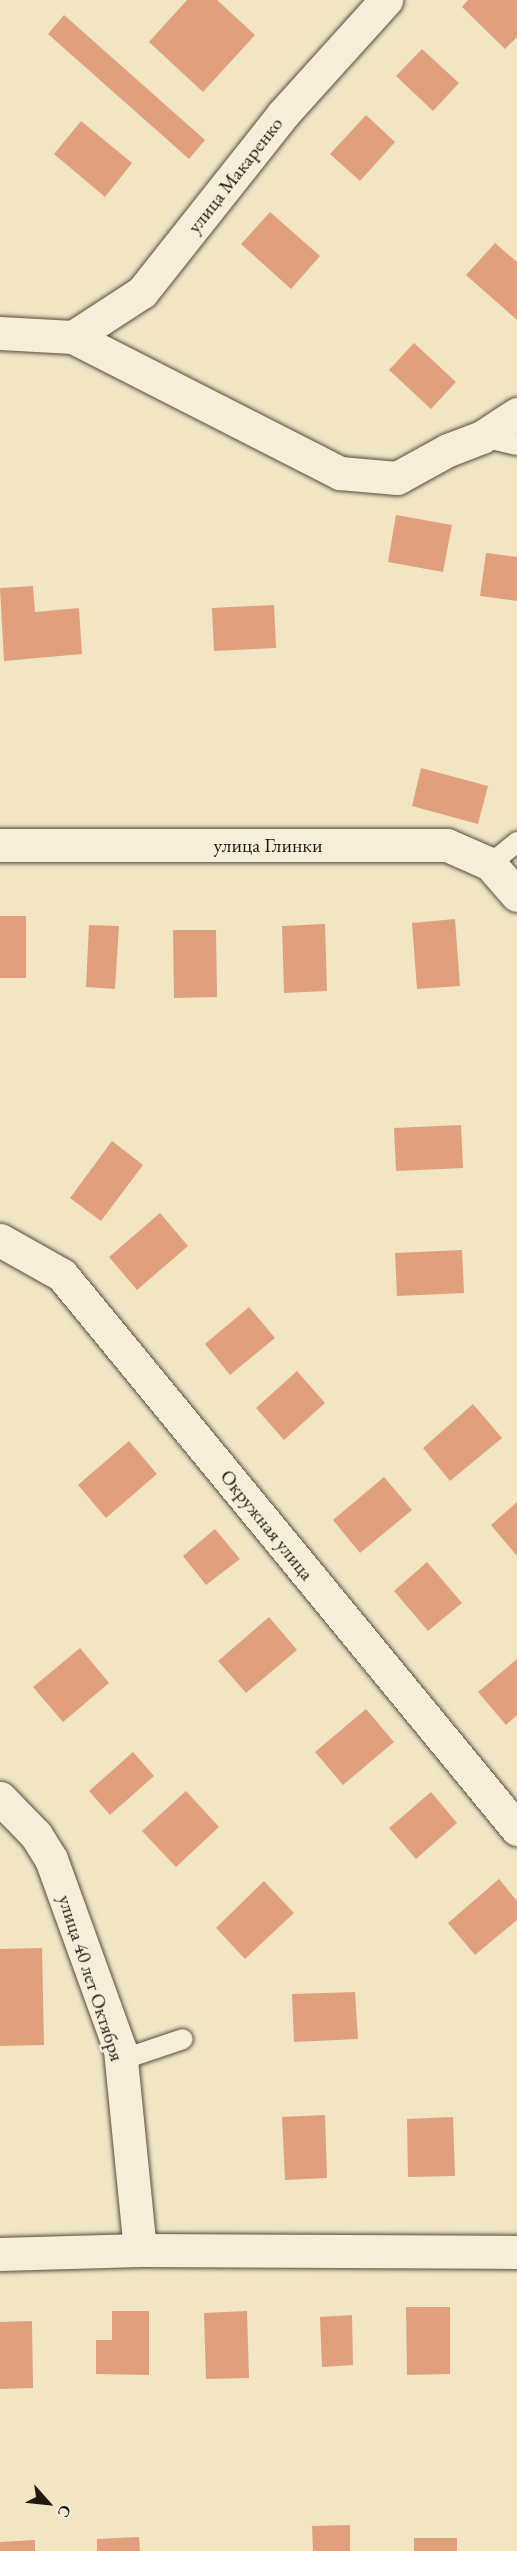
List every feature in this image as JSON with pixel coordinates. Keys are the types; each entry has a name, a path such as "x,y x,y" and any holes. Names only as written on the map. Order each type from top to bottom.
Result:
{"street":[{"name":"улица Макаренко","path":"73,337 142,292 283,114 386,0"},
{"path":"0,333 73,337 340,473 397,478 448,450 482,437 517,414"},
{"name":"улица Глинки","path":"0,845 447,845 490,864 517,895"},
{"name":"Окружная улица","path":"0,1240 62,1275 517,1829"},
{"name":"улица 40 лет Октября","path":"0,1798 36,1835 51,1859 121,2060 140,2250"},
{"path":"0,2254 140,2250 517,2252"}],"lane":[{"path":"482,437 517,445"},
{"path":"490,864 517,842"},
{"path":"121,2060 183,2039"}],"building":[{"path":"187,0 217,0 255,35 203,92 149,42"},
{"path":"468,0 517,0 517,37 505,49 462,7"},
{"path":"64,15 205,140 189,159 48,34"},
{"path":"422,49 459,83 433,111 396,76"},
{"path":"366,115 395,142 360,181 330,154"},
{"path":"81,121 132,163 105,197 54,154"},
{"path":"270,212 320,256 291,289 241,244"},
{"path":"495,243 517,262 517,320 466,275"},
{"path":"414,343 456,382 431,409 389,370"},
{"path":"396,515 452,525 443,572 388,562"},
{"path":"486,553 517,557 517,601 480,596"},
{"path":"33,586 35,612 79,608 82,654 4,661 0,588"},
{"path":"274,605 276,648 214,651 212,608"},
{"path":"421,768 488,786 478,824 412,806"},
{"path":"0,916 26,916 26,978 0,978"},
{"path":"455,919 460,986 417,989 412,923"},
{"path":"325,924 327,991 284,993 282,926"},
{"path":"89,925 119,926 115,989 86,987"},
{"path":"173,930 216,930 217,997 174,998"},
{"path":"461,1125 463,1168 396,1171 394,1128"},
{"path":"112,1141 143,1165 101,1221 70,1198"},
{"path":"160,1213 188,1246 137,1290 109,1257"},
{"path":"462,1250 464,1293 397,1296 395,1253"},
{"path":"249,1307 275,1338 230,1375 205,1344"},
{"path":"297,1371 325,1403 284,1440 256,1408"},
{"path":"473,1404 502,1438 450,1481 423,1448"},
{"path":"129,1441 157,1474 106,1518 78,1485"},
{"path":"384,1477 412,1510 360,1553 333,1520"},
{"path":"517,1502 517,1556 491,1525"},
{"path":"215,1529 240,1559 206,1585 183,1556"},
{"path":"427,1562 462,1603 428,1631 394,1591"},
{"path":"269,1617 297,1650 246,1693 218,1661"},
{"path":"80,1648 109,1683 63,1722 33,1687"},
{"path":"517,1659 517,1715 506,1725 478,1692"},
{"path":"366,1709 394,1742 343,1785 315,1752"},
{"path":"133,1752 154,1776 110,1815 89,1791"},
{"path":"186,1791 219,1827 176,1867 142,1831"},
{"path":"431,1792 457,1823 416,1859 389,1828"},
{"path":"499,1879 517,1901 517,1920 475,1955 448,1923"},
{"path":"264,1881 294,1913 245,1959 216,1928"},
{"path":"42,1948 44,2045 0,2046 0,1949"},
{"path":"355,1992 358,2039 294,2042 292,1994"},
{"path":"325,2115 327,2178 285,2180 282,2117"},
{"path":"453,2117 455,2176 408,2177 407,2119"},
{"path":"406,2307 450,2307 450,2374 407,2375"},
{"path":"112,2311 149,2311 149,2375 96,2374 96,2340 112,2340"},
{"path":"247,2311 249,2378 206,2379 204,2313"},
{"path":"352,2315 353,2365 322,2367 320,2317"},
{"path":"32,2321 33,2388 0,2389 0,2322"},
{"path":"350,2525 350,2551 313,2551 312,2526"},
{"path":"139,2537 140,2551 97,2551 97,2539"},
{"path":"414,2538 457,2538 457,2551 414,2551"},
{"path":"35,2540 35,2551 0,2551 0,2542"}]}
